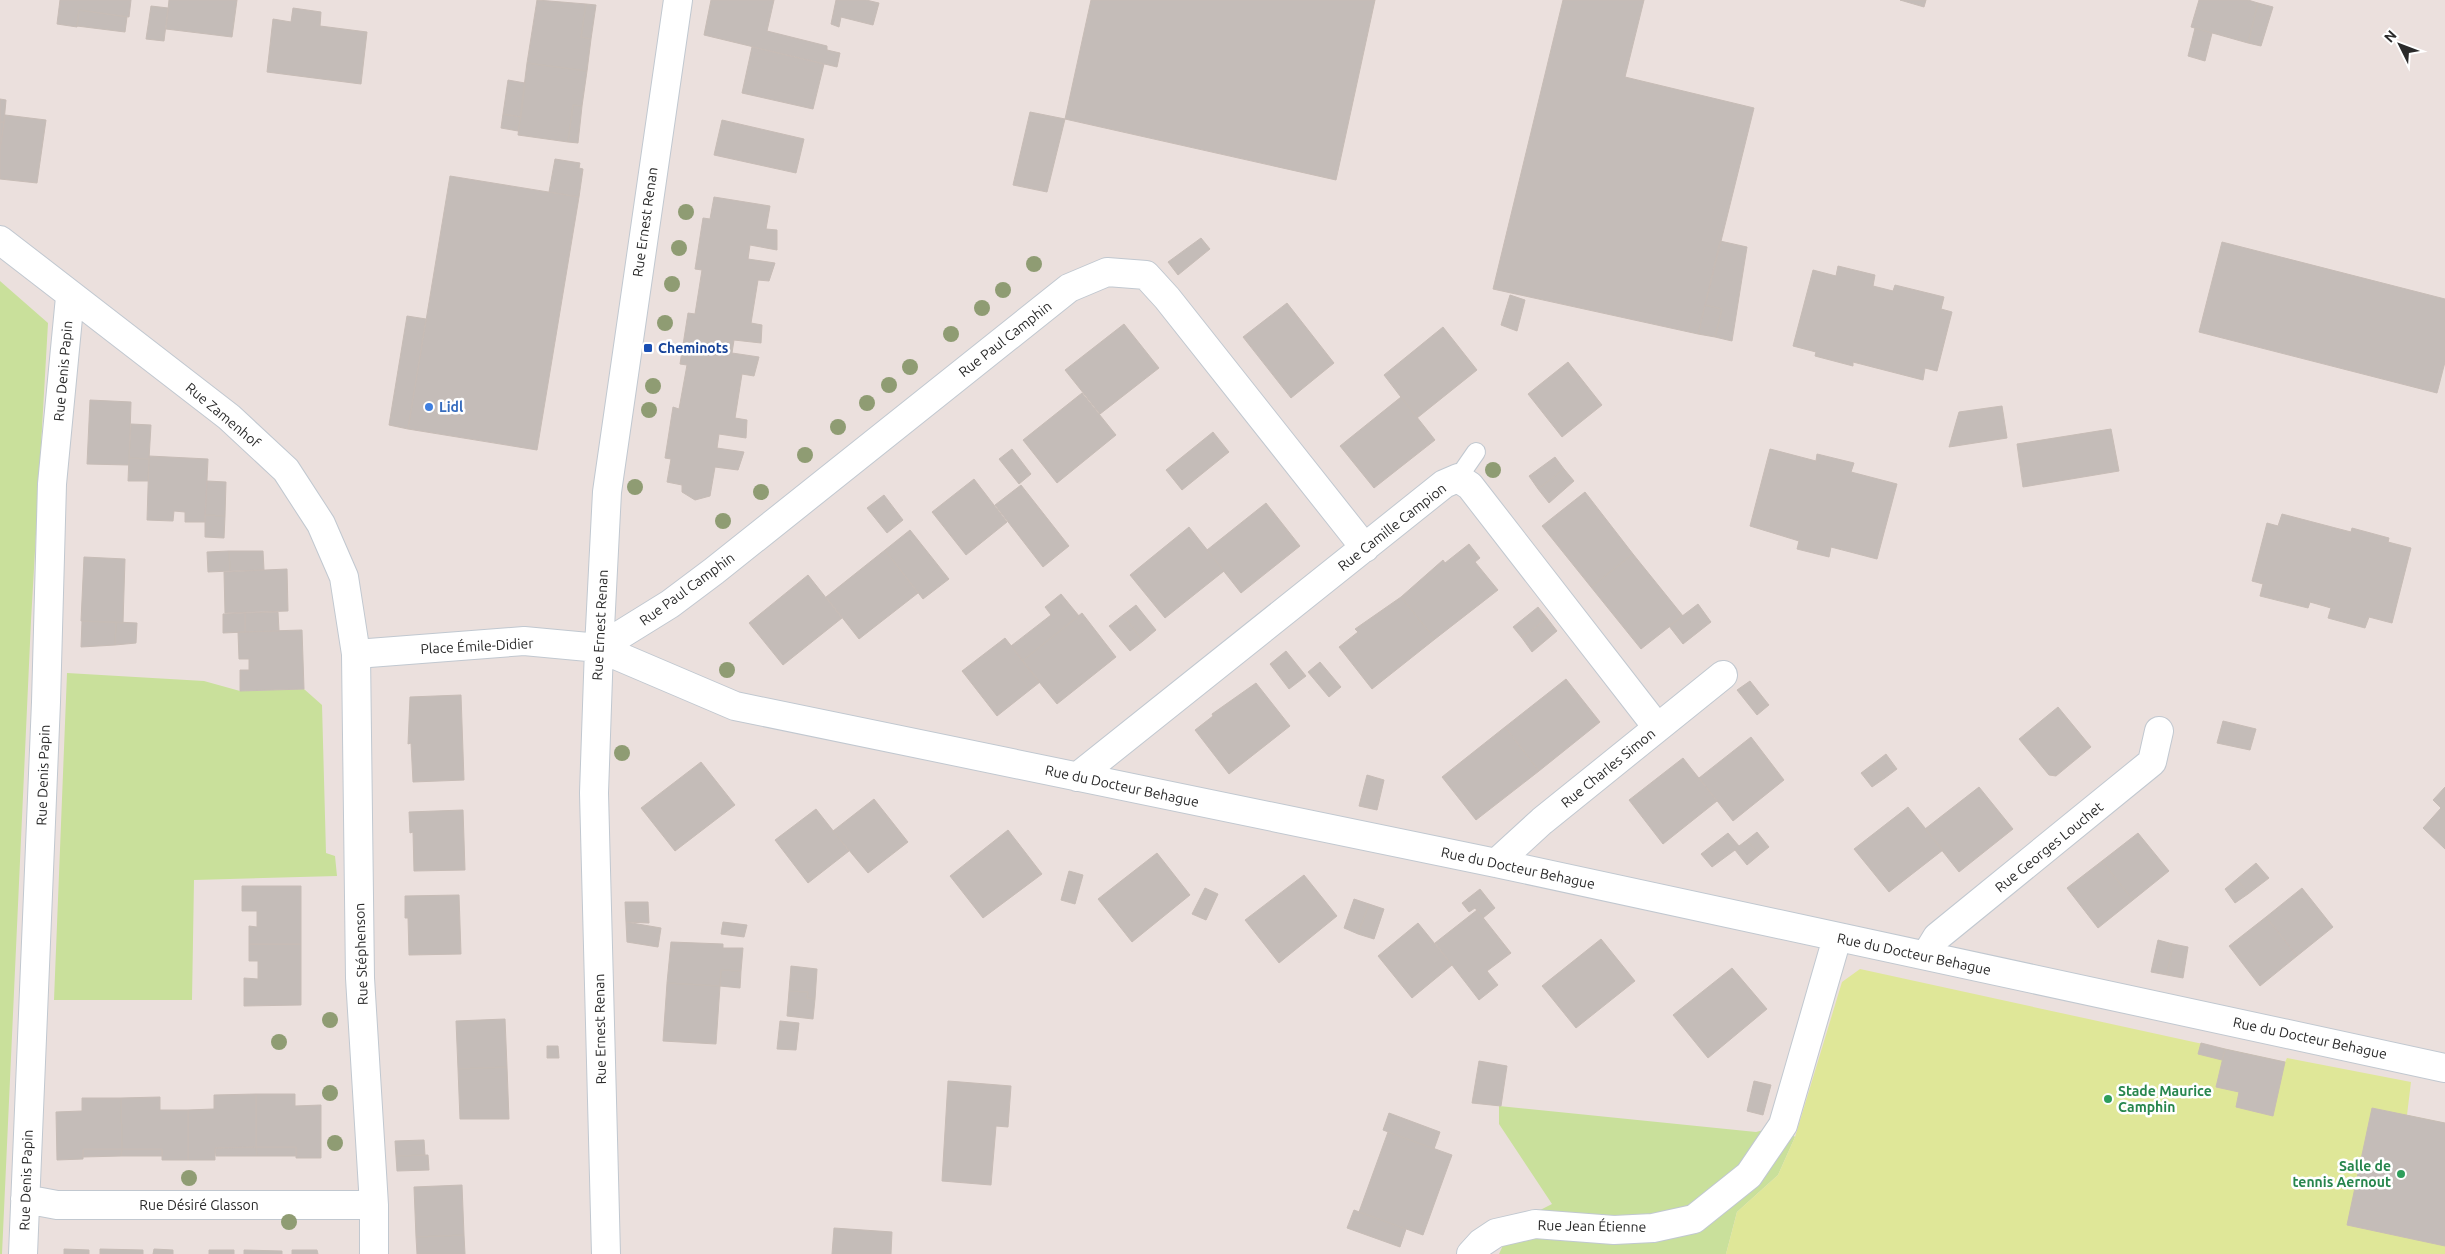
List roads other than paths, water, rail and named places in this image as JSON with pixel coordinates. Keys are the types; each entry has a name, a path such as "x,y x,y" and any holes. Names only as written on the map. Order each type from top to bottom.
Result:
{"street":[{"name":"Rue Ernest Renan","path":"606,1254 594,793 607,492 678,0"},
{"name":"Rue Zamenhof","path":"0,240 229,417 286,470 321,524 344,577 356,654"},
{"name":"Rue Paul Camphin","path":"599,648 670,604 1069,288 1107,272 1146,275 1162,292 1365,548"},
{"name":"Rue Denis Papin","path":"23,1254 52,484 70,296"},
{"name":"Rue Camille Campion","path":"1077,777 1444,484 1458,478 1470,486 1657,727"},
{"name":"Place Émile-Didier","path":"356,654 524,641 599,648"},
{"name":"Rue du Docteur Behague","path":"599,648 736,706 1496,863 2445,1068"},
{"name":"Rue Stéphenson","path":"356,654 355,728 360,978 374,1205 374,1254"},
{"name":"Rue Charles Simon","path":"1496,863 1542,821 1723,676"},
{"name":"Rue Georges Louchet","path":"1926,955 1937,937 2129,784 2152,762 2159,731"},
{"name":"Rue Jean Étienne","path":"1471,1254 1496,1233 1535,1224 1614,1230 1653,1228 1694,1219 1749,1175 1783,1125 1837,938"},
{"name":"Rue Désiré Glasson","path":"26,1199 57,1205 374,1205"}],"lane":[{"path":"1458,478 1476,452"}],"place":[{"name":"Cheminots","path":"648,348"},
{"name":"Lidl","path":"429,407"},
{"name":"Stade Maurice Camphin","path":"2108,1099"},
{"name":"Salle de tennis Aernout","path":"2401,1174"}]}
